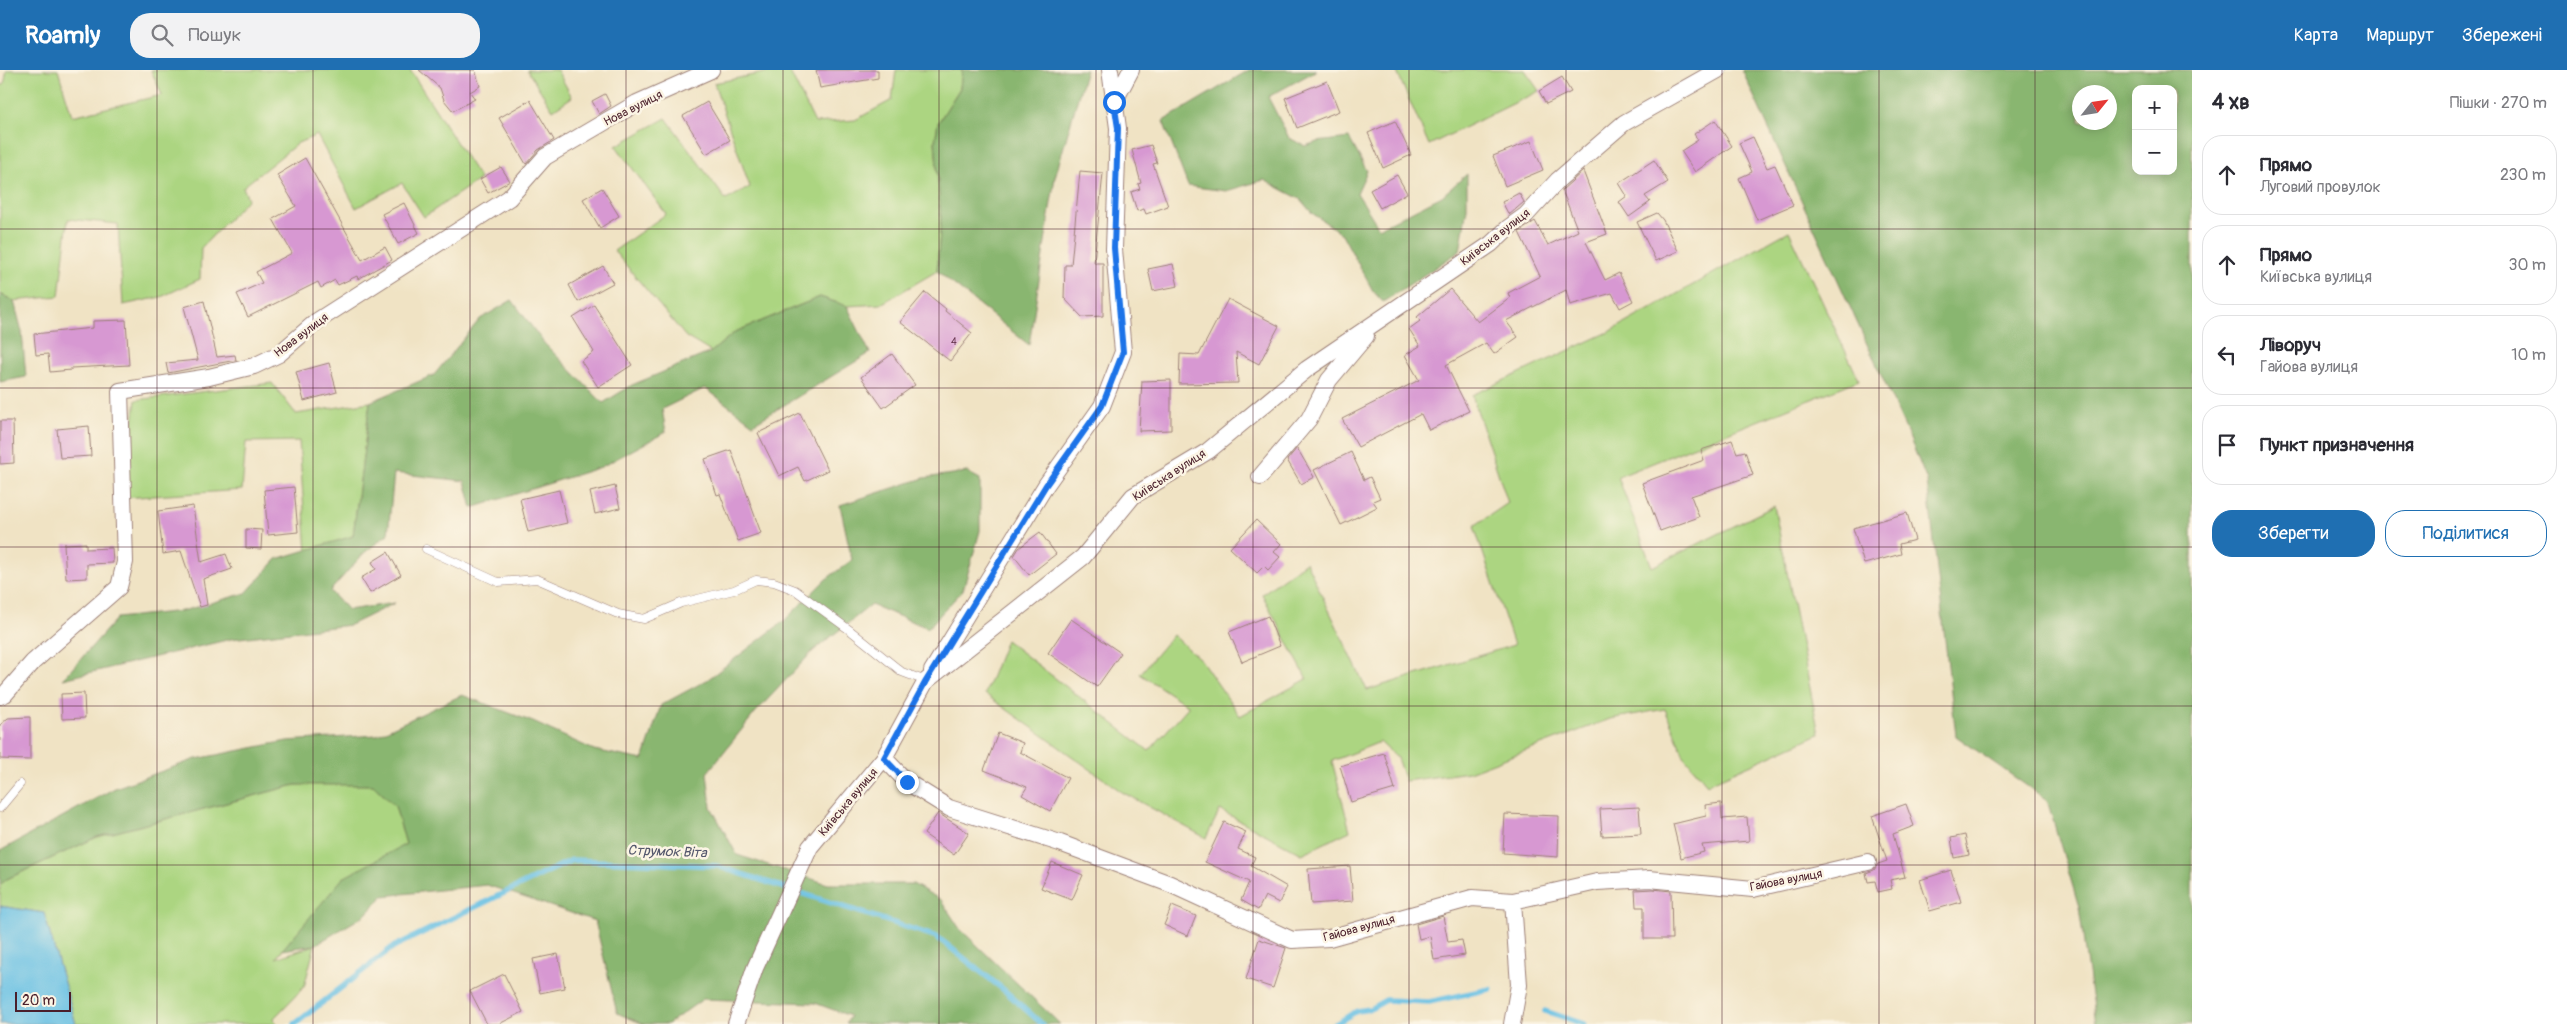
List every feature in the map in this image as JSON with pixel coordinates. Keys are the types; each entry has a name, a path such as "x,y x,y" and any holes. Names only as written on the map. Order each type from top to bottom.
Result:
{"street":[{"name":"Нова вулиця","path":"0,696 5,694 33,662 119,586 126,562 120,391 227,373 254,366 279,354 317,321 509,198 545,156 637,103 711,70"},
{"path":"926,681 1046,485 1102,406 1123,352 1114,248 1118,128 1110,70"},
{"path":"1114,102 1131,70"},
{"name":"Київська вулиця","path":"736,1024 755,968 810,847 884,758 926,681 1082,557 1133,496 1208,451 1306,368 1376,324 1491,244 1526,215 1558,180 1624,123 1718,70"},
{"path":"1260,477 1309,418 1329,380 1376,324"},
{"name":"Гайова вулиця","path":"884,758 907,782 949,808 1060,842 1170,884 1292,940 1329,938 1472,898 1513,901 1597,882 1649,879 1753,889 1868,862"},
{"path":"1512,1024 1519,985 1513,901"}],"lane":[{"path":"426,549 498,582 537,579 618,614 644,620 680,603 734,590 756,580 774,582 795,590 851,631 902,672 926,681"},
{"path":"0,808 20,784"}],"green space":[{"path":"7,70 58,70 72,116 162,95 151,70 410,70 480,179 424,217 402,183 356,208 317,135 298,143 243,187 248,199 201,248 200,279 161,297 123,305 118,224 68,219 59,296 14,301 0,294 0,85 4,85"},
{"path":"527,70 557,70 572,97 553,110"},
{"path":"778,70 789,70 815,123 855,120 892,100 896,70 962,70 960,88 938,123 935,141 941,219 937,271 881,304 847,306 820,297 735,332 711,352 686,337 614,251 666,214 616,146 666,118 726,200 750,187 714,83"},
{"path":"962,70 1086,70 1055,177 1029,345 937,271 941,219 935,141 938,123 960,88"},
{"path":"1249,70 1317,70 1268,97 1289,138 1305,146 1317,142 1349,138 1367,171 1357,193 1379,228 1442,196 1467,174 1467,208 1460,251 1383,302 1373,291 1342,234 1312,213 1300,199 1264,180 1226,191 1188,186 1163,121"},
{"path":"1396,70 1525,70 1539,91 1429,145"},
{"path":"1742,70 2192,70 2192,1024 2095,1024 2079,907 2047,800 1956,736 1927,481 1908,434"},
{"path":"1789,231 1859,380 1618,477 1652,567 1774,506 1819,734 1707,784 1685,758 1665,709 1610,719 1469,772 1405,781 1397,758 1380,742 1332,761 1350,831 1302,854 1220,810 1206,838 1122,792 985,694 1006,640 1149,751 1189,706 1140,674 1173,635 1201,660 1240,716 1307,679 1262,594 1306,562 1367,690 1514,645 1474,526 1508,503 1472,395 1611,331"},
{"path":"0,294 14,301 22,332 26,377 0,382"},
{"path":"820,297 847,306 870,353 753,424 705,388 662,409 666,432 601,467 472,508 465,481 394,473 388,534 364,553 330,591 348,610 395,603 350,625 231,639 63,679 117,618 182,611 246,593 277,559 353,536 370,402 434,375 480,319 512,300 544,343 603,403 632,385 711,352 735,332"},
{"path":"272,383 296,414 370,402 353,536 307,552 299,441 246,442 242,490 123,498 136,400"},
{"path":"967,472 980,479 980,531 963,590 928,628 871,605 813,651 755,713 707,773 711,807 737,855 828,884 913,884 941,900 960,929 1060,1024 846,1024 850,1016 815,1003 703,999 668,1024 643,1024 617,1013 595,921 487,885 383,896 365,915 315,945 282,950 343,878 406,844 395,806 373,785 295,785 97,837 7,879 0,885 0,851 115,788 196,759 287,741 377,735 462,695 533,722 594,750 643,760 661,705 707,680 784,621 825,580 852,560 840,505 924,478"},
{"path":"332,783 373,785 395,806 406,844 370,867 336,895 304,926 276,958 315,945 304,987 274,1018 276,1024 76,1024 44,913 0,906 0,885 7,879 97,837 295,785"}],"water":[{"path":"0,906 44,913 76,1024 0,1024"}],"building":[{"path":"419,70 475,70 480,86 470,92 475,99 453,111 444,100 440,88"},
{"path":"816,70 878,70 878,78 820,88"},
{"path":"1562,77 1571,92 1546,104 1539,91"},
{"path":"1327,81 1339,111 1297,128 1285,98"},
{"path":"605,94 611,106 599,114 592,101"},
{"path":"530,100 554,140 538,150 526,164 499,118"},
{"path":"707,102 730,140 706,154 683,116"},
{"path":"1715,120 1732,146 1695,172 1681,151 1698,140 1694,134"},
{"path":"1395,121 1411,155 1383,168 1368,133"},
{"path":"1753,137 1767,168 1775,165 1793,205 1757,220 1739,178 1752,172 1739,143"},
{"path":"1531,141 1543,170 1505,186 1493,156"},
{"path":"1151,145 1157,163 1153,164 1168,206 1146,214 1144,209 1137,211 1131,192 1140,189 1138,184 1141,183 1132,150"},
{"path":"305,158 362,260 385,247 392,260 358,279 357,276 338,285 335,280 321,288 318,282 248,317 237,294 262,283 256,272 292,253 273,219 296,206 277,175"},
{"path":"1654,160 1668,182 1645,196 1650,202 1629,217 1619,202 1627,196 1619,183"},
{"path":"501,167 510,181 488,193 480,179"},
{"path":"1080,171 1103,173 1094,263 1103,263 1103,316 1082,317 1064,298 1065,265 1071,265"},
{"path":"1583,171 1607,234 1586,242 1605,280 1619,273 1633,301 1620,308 1612,293 1570,305 1566,290 1506,321 1518,337 1494,354 1486,343 1446,365 1469,411 1429,430 1421,414 1358,447 1342,419 1419,380 1405,355 1420,346 1409,329 1420,321 1417,317 1450,289 1478,322 1510,298 1508,293 1540,276 1519,232 1535,221 1548,245 1578,231 1562,190"},
{"path":"1397,175 1407,193 1380,208 1370,190"},
{"path":"602,188 619,216 600,228 583,199"},
{"path":"1519,193 1524,202 1509,215 1502,202"},
{"path":"404,203 419,233 398,244 382,214"},
{"path":"1657,213 1663,220 1678,251 1656,261 1637,222"},
{"path":"1173,264 1178,286 1153,291 1148,269"},
{"path":"603,266 613,283 578,302 569,285"},
{"path":"925,292 972,333 950,361 900,322"},
{"path":"1228,299 1279,326 1259,364 1236,352 1238,383 1179,384 1180,354 1199,355"},
{"path":"204,301 217,357 235,355 236,360 168,373 166,363 198,360 184,307"},
{"path":"594,305 632,365 598,387 581,361 594,352 573,318"},
{"path":"126,320 129,365 71,368 71,370 50,372 48,354 36,355 34,334 93,328 93,321"},
{"path":"892,354 915,385 883,408 861,377"},
{"path":"329,363 337,392 304,401 296,372"},
{"path":"1171,380 1171,430 1139,431 1142,381"},
{"path":"800,413 828,470 805,481 798,467 779,476 758,433"},
{"path":"0,421 13,421 14,463 0,464"},
{"path":"89,426 91,456 60,458 57,429"},
{"path":"1732,440 1737,453 1745,451 1753,475 1691,496 1699,517 1660,531 1642,483 1704,460 1701,450"},
{"path":"1297,448 1314,477 1301,484 1287,460"},
{"path":"731,450 761,533 738,541 720,494 717,495 705,459"},
{"path":"1351,452 1364,480 1370,477 1380,498 1373,501 1377,507 1341,525 1314,470"},
{"path":"615,486 620,508 595,514 590,492"},
{"path":"294,487 298,532 268,535 264,490"},
{"path":"559,490 567,523 528,532 520,499"},
{"path":"193,506 201,562 226,554 232,569 203,579 207,605 200,607 181,551 163,554 158,511"},
{"path":"1907,513 1915,540 1899,544 1901,554 1864,564 1853,528"},
{"path":"1256,520 1281,544 1274,552 1280,557 1268,570 1264,566 1257,573 1230,548"},
{"path":"246,529 262,530 261,549 246,548"},
{"path":"1040,532 1056,554 1029,575 1014,556 1019,548"},
{"path":"86,543 86,549 112,548 113,563 87,564 87,578 66,579 64,544"},
{"path":"388,552 401,575 370,593 361,578 376,569 372,562"},
{"path":"1268,616 1280,646 1242,662 1229,632"},
{"path":"1071,619 1121,653 1097,687 1048,653"},
{"path":"84,693 85,718 62,719 61,694"},
{"path":"30,717 30,760 0,759 0,725 8,718"},
{"path":"998,733 1023,743 1020,752 1068,778 1050,811 1022,795 1027,787 984,770"},
{"path":"1384,753 1395,789 1351,802 1340,766"},
{"path":"1721,803 1722,819 1747,817 1749,841 1702,845 1704,852 1681,858 1673,824 1706,816 1705,805"},
{"path":"1906,804 1914,826 1893,834 1905,877 1890,880 1892,889 1878,892 1875,881 1868,882 1866,873 1874,870 1878,864 1887,861 1872,816"},
{"path":"1639,807 1641,834 1602,836 1600,809"},
{"path":"938,813 969,833 954,855 924,834"},
{"path":"1505,814 1559,816 1558,857 1503,853"},
{"path":"1224,822 1246,832 1238,849 1255,857 1251,866 1287,887 1279,903 1265,896 1258,910 1241,900 1249,882 1205,862"},
{"path":"1965,835 1969,855 1954,858 1951,838"},
{"path":"1052,862 1083,875 1072,900 1041,888"},
{"path":"1350,866 1353,901 1311,904 1308,869"},
{"path":"1951,870 1961,902 1930,911 1920,880"},
{"path":"1635,890 1671,891 1672,939 1644,939 1644,907 1636,907"},
{"path":"1172,906 1196,916 1188,936 1164,925"},
{"path":"1443,916 1448,942 1462,940 1465,955 1434,960 1430,936 1419,939 1416,924"},
{"path":"1259,939 1286,948 1273,988 1246,979"},
{"path":"558,954 565,988 540,993 533,959"},
{"path":"504,974 523,1012 499,1024 487,1024 470,991"}],"waterway":[{"name":"Струмок Віта","path":"295,1024 393,947 572,860 717,866 937,937 1004,990 1042,1024"},
{"name":"Струмок Віта","path":"1335,1024 1357,1011 1370,1009 1386,1000 1429,1002 1490,989"},
{"name":"Струмок Віта","path":"1545,1011 1584,1024"}],"route":[{"path":"907,782 884,758 926,681 1046,485 1102,406 1123,352 1114,248 1118,128 1114,102"}]}
